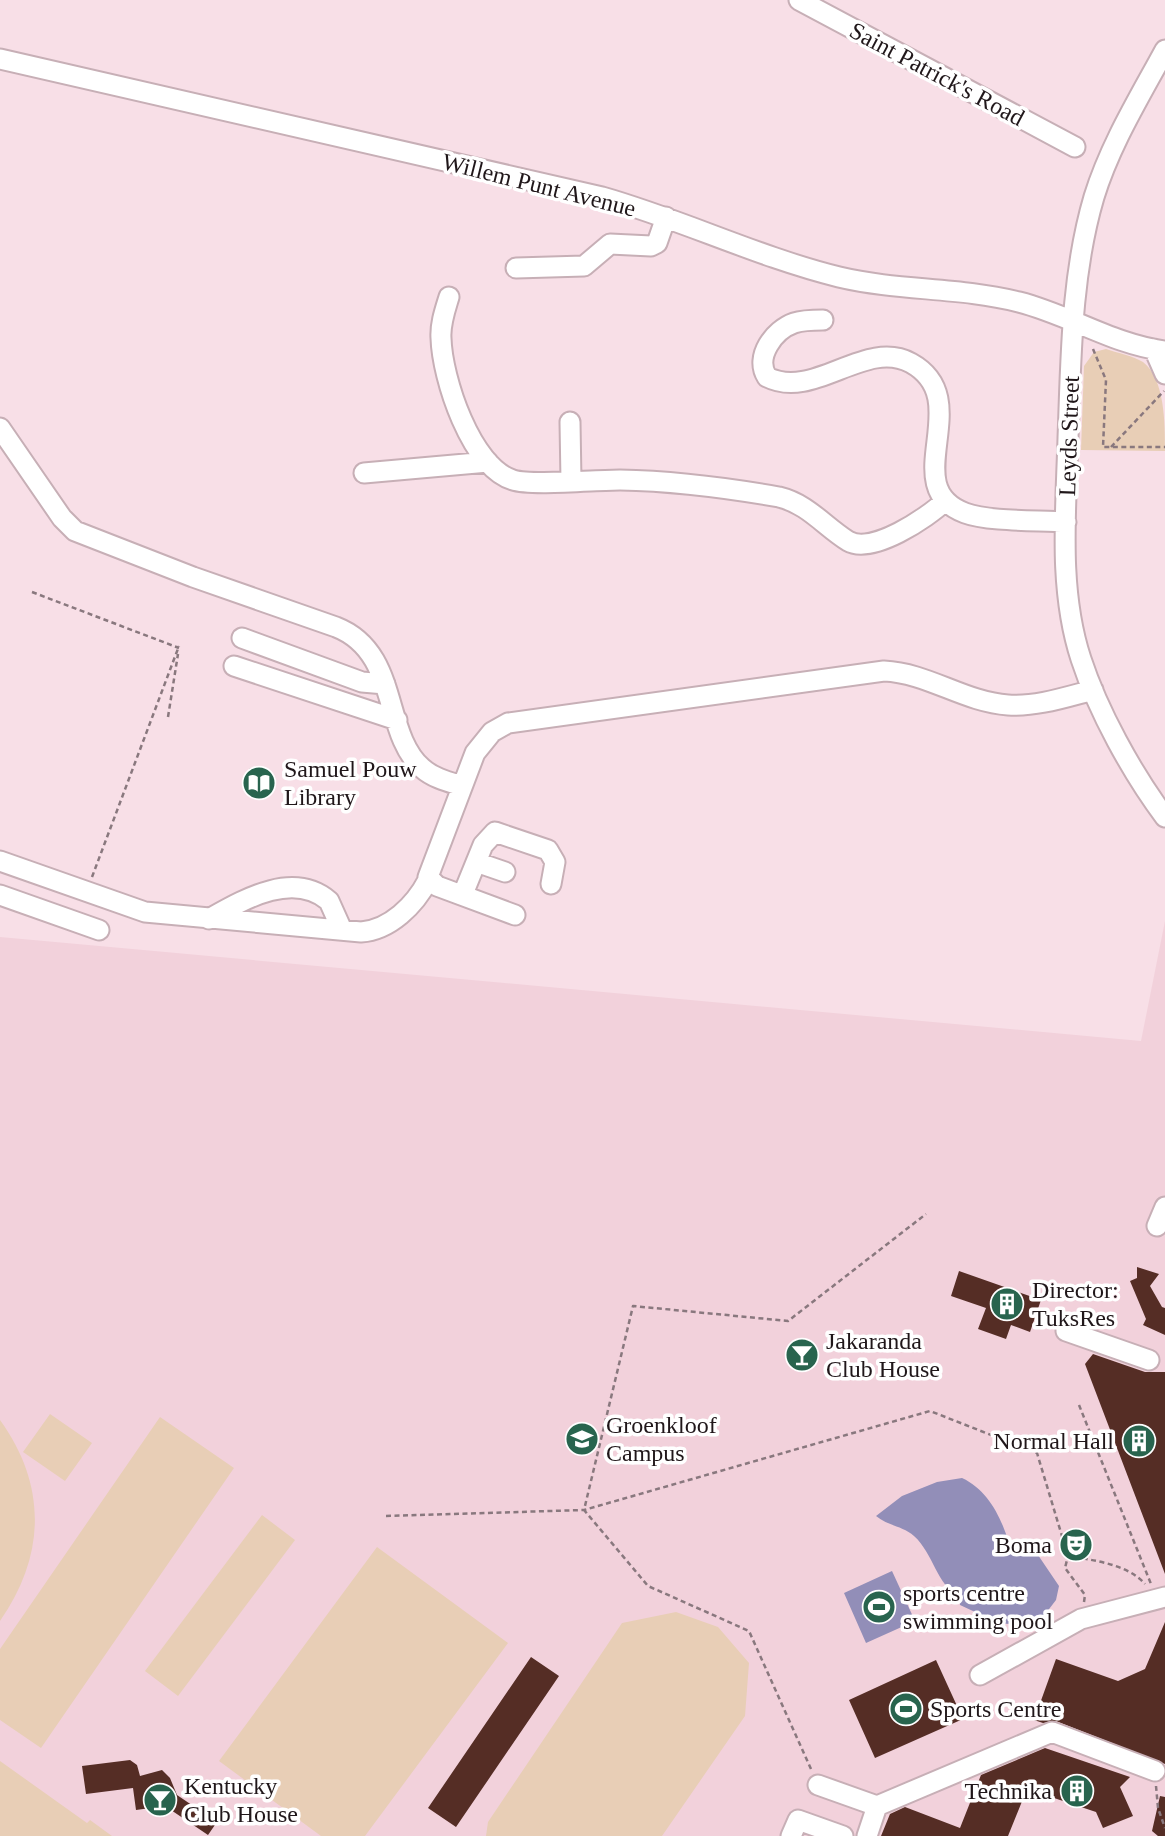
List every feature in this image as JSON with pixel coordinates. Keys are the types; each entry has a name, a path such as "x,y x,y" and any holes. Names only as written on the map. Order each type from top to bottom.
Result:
{"street":[{"name":"Saint Patrick's Road","path":"799,0 1075,147"},
{"name":"Leyds Street","path":"1165,50 1119,136 1099,182 1084,234 1066,522 1066,565 1072,621 1080,658 1093,690 1140,780 1165,817"},
{"name":"Willem Punt Avenue","path":"0,59 536,181 666,217 771,258 838,277 1006,299 1160,350"},
{"path":"516,268 584,266 610,244 651,246 657,243 666,217"},
{"path":"449,297 443,315 441,338 446,375 459,414 488,463 514,481 623,480 779,497 799,504 849,541 863,545 909,527 945,501"},
{"path":"823,320 796,322 781,330 765,353 765,374 777,381 797,380 831,374 886,356 913,364 930,381 940,403 934,476 939,494 945,501 975,516 1066,522"},
{"path":"1160,350 1165,374"},
{"path":"570,422 571,481"},
{"path":"0,428 62,518 75,531 344,630 364,645 385,684 397,720 419,766 437,777 462,786"},
{"path":"364,473 488,463"},
{"path":"242,638 362,682 385,684"},
{"path":"234,666 397,720"},
{"path":"0,861 145,912 367,932 384,926 416,901 428,880 462,786 482,742 497,729 520,719 884,671 920,677 979,699 1008,705 1032,704 1093,690"},
{"path":"463,894 488,836 495,832 540,845 551,853 555,866 551,884"},
{"path":"476,862 505,872"},
{"path":"428,880 515,915"},
{"path":"209,919 253,897 297,887 321,895 329,901 342,930"},
{"path":"0,895 99,930"},
{"path":"1157,1226 1165,1207"},
{"path":"1066,1331 1149,1360"},
{"path":"980,1675 1081,1619 1160,1597"},
{"path":"818,1785 877,1805 1052,1732 1155,1771"},
{"path":"867,1836 877,1805"},
{"path":"791,1836 798,1820 842,1836"}],"path":[{"path":"1079,323 1105,380 1103,447 1165,447"},
{"path":"1111,447 1165,391"},
{"path":"32,592 179,646"},
{"path":"168,717 179,646"},
{"path":"86,893 179,646"},
{"path":"584,1510 633,1306 788,1321 926,1214"},
{"path":"1079,1405 1160,1597"},
{"path":"386,1517 584,1510 930,1411 1037,1452 1068,1556 1065,1568 1085,1595 1081,1619"},
{"path":"584,1510 648,1586 749,1631 818,1785"},
{"path":"1068,1556 1097,1561 1138,1575 1160,1597"},
{"path":"1155,1771 1157,1808 1165,1828"}],"shaded area":[{"path":"1106,349 1143,362 1156,379 1162,402 1165,451 1081,450 1084,366 1094,352"},
{"name":"Groenkloof Campus","path":"1165,921 1165,1836 0,1836 0,937 1141,1041"},
{"path":"50,1414 92,1443 65,1481 23,1452"},
{"path":"160,1417 234,1468 41,1748 0,1720 0,1649"},
{"path":"0,1420 26,1470 33,1495 35,1520 33,1546 26,1571 0,1621"},
{"path":"962,1478 979,1490 992,1505 1009,1543 1038,1555 1059,1586 1056,1600 1043,1617 1013,1624 981,1623 975,1612 960,1605 959,1597 945,1585 926,1551 914,1536 876,1516 902,1496 937,1482"},
{"path":"262,1515 295,1540 178,1696 145,1671"},
{"path":"377,1547 508,1643 365,1836 321,1836 219,1761"},
{"name":"sports centre swimming pool","path":"892,1571 915,1621 866,1643 844,1593"},
{"path":"676,1612 718,1627 749,1663 745,1716 662,1836 486,1836 488,1822 622,1623"},
{"path":"0,1761 87,1823 90,1820 112,1836 0,1836"}],"building":[{"path":"1137,1267 1159,1274 1150,1286 1165,1308 1165,1335 1143,1325 1146,1319 1130,1281 1137,1278"},
{"name":"Director: TuksRes","path":"959,1271 1041,1300 1030,1332 1011,1325 1006,1339 978,1329 986,1308 951,1296"},
{"name":"Jakaranda Club House","path":"795,1342 815,1350 809,1367 788,1359"},
{"name":"Normal Hall","path":"1093,1354 1145,1372 1165,1372 1165,1574 1085,1364"},
{"path":"1165,1622 1165,1764 1056,1721 1043,1723 1034,1720 1056,1659 1118,1681 1145,1669"},
{"path":"531,1657 559,1676 456,1827 428,1808"},
{"name":"Sports Centre","path":"936,1660 963,1719 875,1758 849,1700"},
{"name":"Technika","path":"1045,1748 1130,1777 1120,1787 1133,1816 1103,1828 1096,1812 1027,1789 1008,1836 881,1836 890,1814 905,1807 960,1828 981,1775"},
{"name":"Kentucky Club House","path":"130,1760 137,1765 140,1776 162,1770 170,1778 177,1795 217,1822 208,1835 165,1806 136,1810 133,1788 86,1794 82,1766"},
{"path":"1160,1796 1165,1797 1165,1836 1158,1836 1152,1831"}],"place":[{"name":"Samuel Pouw Library","path":"259,783"},
{"name":"Director: TuksRes","path":"1007,1304"},
{"name":"Jakaranda Club House","path":"802,1355"},
{"name":"Groenkloof Campus","path":"582,1439"},
{"name":"Normal Hall","path":"1139,1441"},
{"name":"Boma","path":"1076,1545"},
{"name":"sports centre swimming pool","path":"879,1607"},
{"name":"Sports Centre","path":"906,1709"},
{"name":"Technika","path":"1077,1791"},
{"name":"Kentucky Club House","path":"160,1800"}]}
